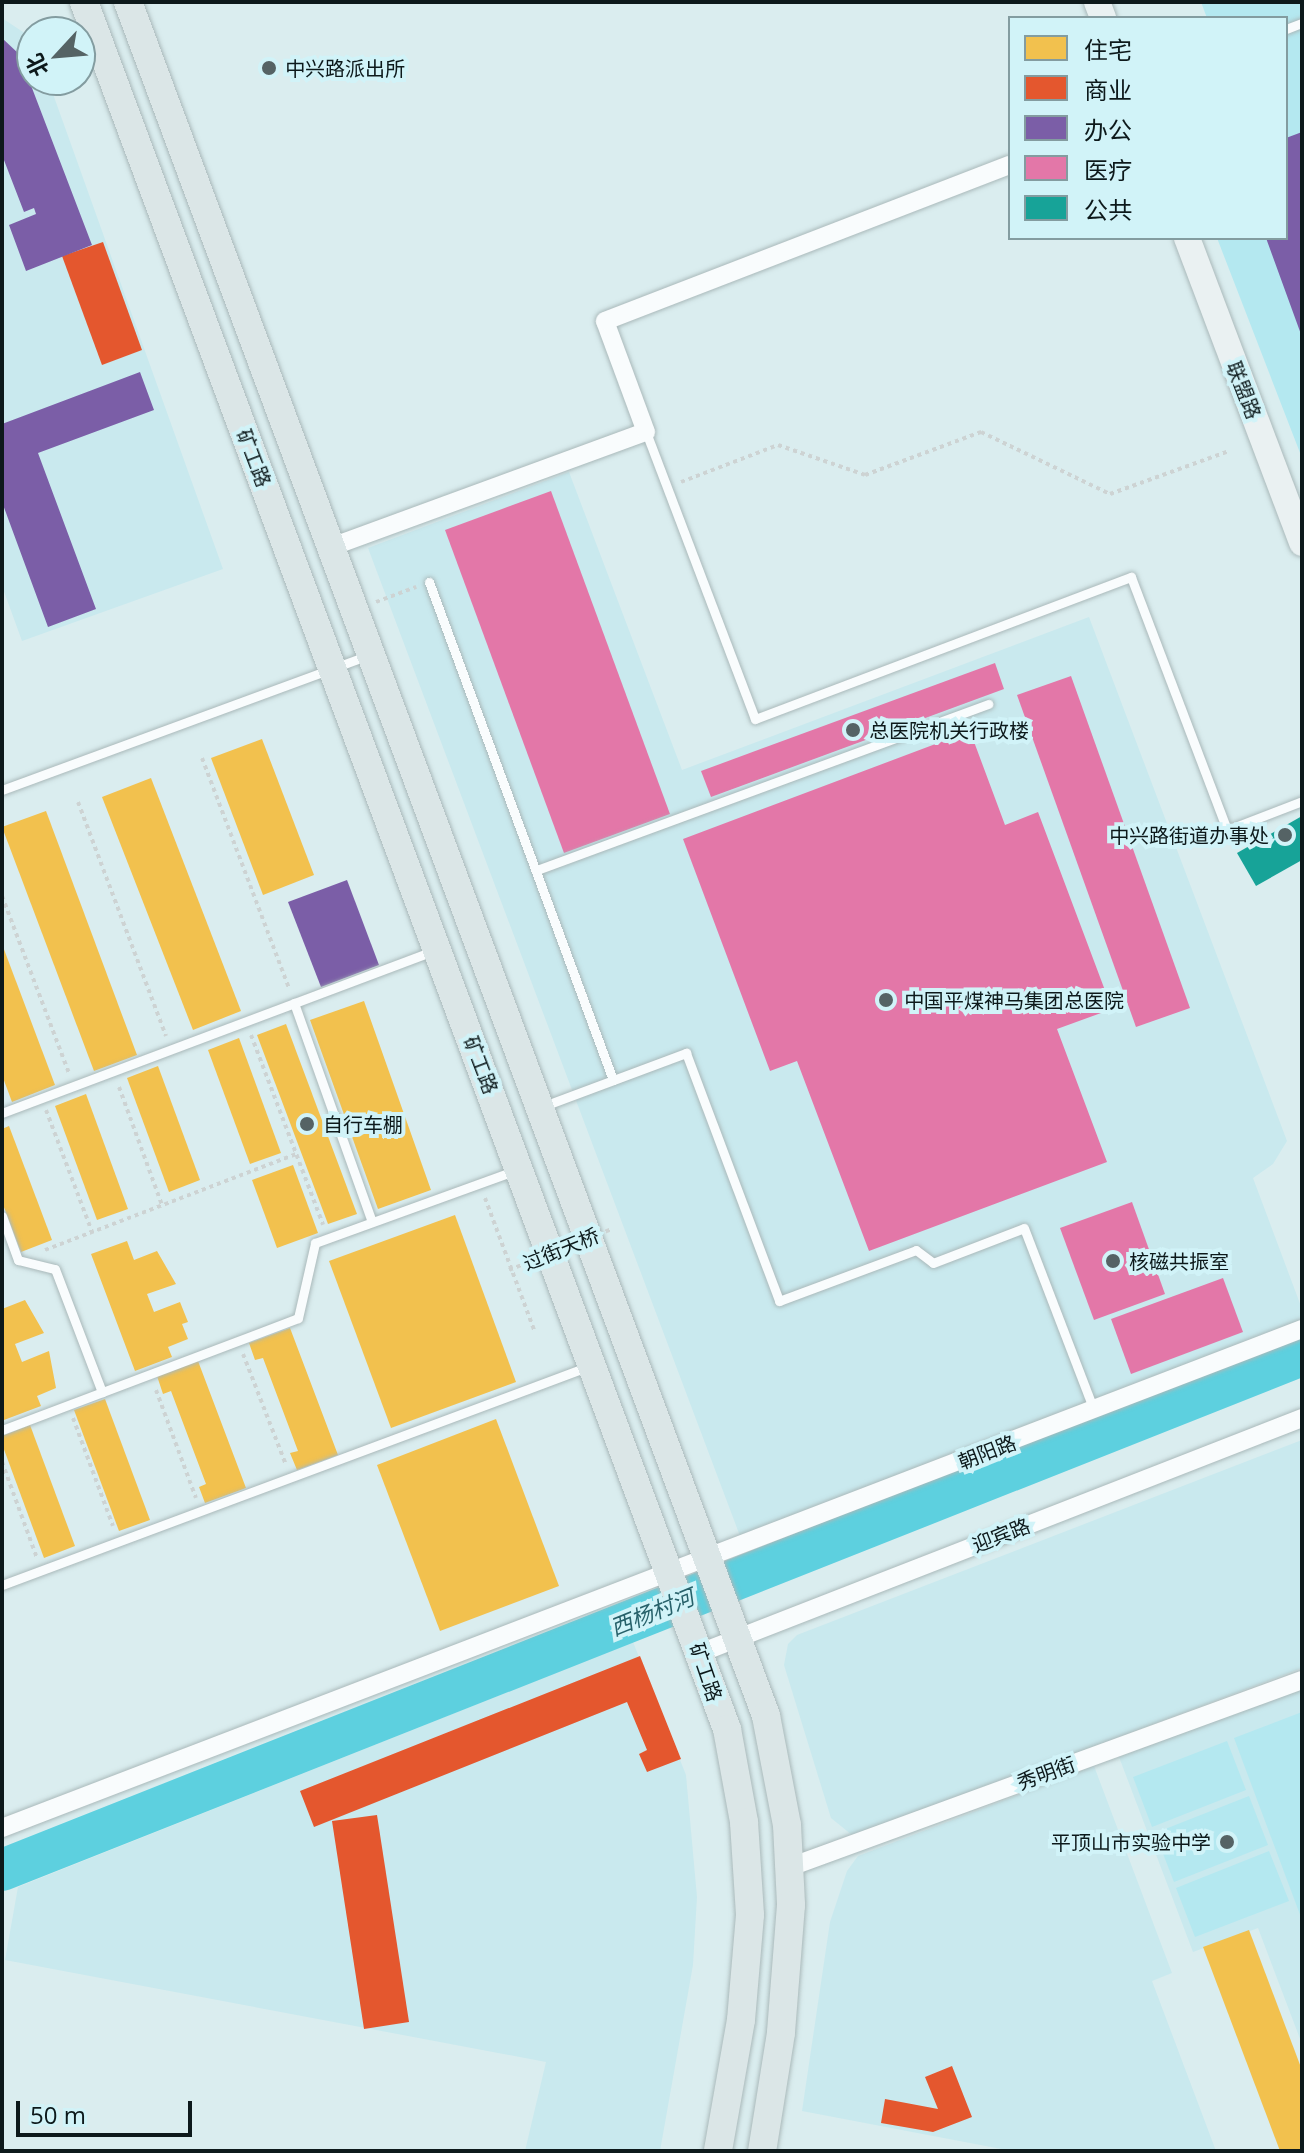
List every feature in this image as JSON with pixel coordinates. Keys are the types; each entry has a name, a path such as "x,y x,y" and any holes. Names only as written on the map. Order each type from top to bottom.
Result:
{"main road":[{"name":"矿工路","path":"84,2 594,1364 727,1729 749,1878 748,1960 718,2151"},
{"name":"矿工路","path":"128,2 766,1716 790,1867 790,1959 762,2151"}],"street":[{"path":"331,547 646,432 605,321 1008,166"},
{"name":"联盟路","path":"1188,240 1302,543"},
{"name":"朝阳路","path":"2,1828 671,1575 1302,1329"},
{"name":"迎宾路","path":"700,1653 733,1624 1302,1418"},
{"name":"秀明街","path":"790,1867 1302,1680"}],"lane":[{"path":"646,432 755,719 1131,577 1227,830 1302,801"},
{"path":"429,582 613,1080"},
{"path":"2,790 371,654"},
{"path":"537,870 988,704"},
{"path":"2,1113 438,948"},
{"path":"294,1003 372,1222"},
{"path":"541,1107 686,1053 779,1301 916,1250 933,1263 1024,1228 1094,1410"},
{"path":"2,1430 298,1318 315,1243 520,1168"},
{"path":"2,1216 18,1260 55,1269 102,1392"},
{"path":"2,1585 594,1364"}],"path":[{"path":"667,487 778,445 865,475 981,432 1110,494 1229,451"},
{"path":"355,610 429,582"},
{"path":"202,758 294,1003"},
{"path":"78,802 171,1049"},
{"path":"2,896 74,1086"},
{"path":"246,1022 327,1239"},
{"path":"113,1071 162,1205"},
{"path":"42,1098 92,1232"},
{"path":"18,1260 297,1154"},
{"path":"487,1205 534,1330"},
{"name":"过街天桥","path":"509,1270 612,1229"},
{"path":"238,1340 287,1469"},
{"path":"150,1373 198,1504"},
{"path":"68,1404 116,1534"},
{"path":"2,1462 38,1562"}],"shaded area":[{"path":"1201,2 1302,2 1302,458 1218,240 1288,240 1288,16 1206,16"},
{"path":"2,18 16,27 16,96 54,96 223,569 22,641 2,586"},
{"name":"中国平煤神马集团总医院","path":"569,472 682,770 1089,617 1287,1141 1273,1164 1253,1178 1302,1309 1302,1324 740,1536 368,548"},
{"path":"1302,1440 1302,1668 876,1829 852,1835 831,1818 784,1665 788,1644 797,1635"},
{"path":"633,1642 686,1775 697,1897 693,1965 660,2151 525,2151 546,2062 5,1960 18,1887"},
{"name":"平顶山市实验中学","path":"1302,1688 1302,2044 1258,1928 1193,1952 1119,1757"},
{"path":"1302,1712 1302,1920 1234,1738"},
{"path":"1227,1741 1246,1790 1152,1827 1133,1777"},
{"path":"1094,1766 1172,1973 1152,1981 1216,2151 1012,2151 802,2111 830,1922 847,1871 858,1856"},
{"path":"1249,1796 1268,1845 1174,1882 1155,1833"},
{"path":"1269,1851 1289,1901 1195,1937 1176,1888"}],"building: 住宅":[{"path":"262,739 314,875 263,895 211,758"},
{"path":"151,778 241,1011 193,1030 102,797"},
{"path":"46,811 137,1055 94,1071 2,827"},
{"path":"2,944 55,1085 12,1102 2,1075"},
{"path":"364,1001 431,1190 378,1209 310,1020"},
{"name":"自行车棚","path":"286,1024 357,1214 328,1224 257,1035"},
{"path":"239,1038 281,1153 250,1164 208,1050"},
{"path":"158,1066 200,1180 169,1192 127,1078"},
{"path":"86,1094 128,1209 97,1220 55,1106"},
{"path":"9,1126 52,1240 21,1252 2,1202 2,1129"},
{"path":"293,1165 318,1233 277,1248 252,1180"},
{"path":"455,1215 516,1382 391,1428 329,1261"},
{"path":"127,1241 134,1260 157,1251 176,1284 147,1294 154,1312 180,1302 188,1322 182,1324 188,1339 168,1347 172,1357 135,1371 91,1254"},
{"path":"25,1300 44,1333 15,1344 22,1362 49,1351 56,1388 37,1396 41,1406 4,1420 2,1309"},
{"path":"290,1328 338,1455 297,1470 290,1453 298,1451 263,1358 255,1360 249,1343"},
{"path":"198,1361 246,1488 205,1503 199,1487 206,1484 171,1391 163,1394 157,1376"},
{"path":"105,1399 150,1520 119,1531 74,1410"},
{"path":"496,1419 559,1586 440,1631 377,1465"},
{"path":"30,1425 75,1546 44,1558 2,1444 2,1436"},
{"path":"1249,1930 1302,2070 1302,2151 1280,2151 1203,1947"}],"building: 商业":[{"path":"103,242 142,350 102,365 62,256"},
{"path":"640,1656 681,1759 647,1772 639,1754 647,1750 627,1702 314,1827 300,1791"},
{"path":"377,1815 409,2022 364,2029 332,1821"},
{"path":"952,2066 972,2117 933,2132 881,2123 885,2099 938,2109 925,2077"}],"building: 办公":[{"path":"2,38 16,51 16,96 35,96 92,245 26,271 9,225 36,214 34,208 24,212 2,155"},
{"path":"1302,132 1302,337 1267,240 1288,240 1288,137"},
{"path":"140,372 154,410 38,453 96,609 48,627 2,502 2,424"},
{"path":"347,880 379,965 321,987 288,902"}],"building: 医疗":[{"path":"551,491 670,814 564,853 445,530"},
{"name":"总医院机关行政楼","path":"995,663 1004,689 711,797 701,771"},
{"path":"1071,676 1190,1008 1136,1027 1017,695"},
{"path":"970,731 1005,825 1038,812 1112,1009 1057,1029 1107,1162 869,1251 797,1061 770,1071 683,839"},
{"name":"核磁共振室","path":"1132,1202 1165,1294 1094,1320 1060,1228"},
{"path":"1223,1278 1243,1332 1131,1374 1111,1319"}],"building: 公共":[{"name":"中兴路街道办事处","path":"1302,816 1302,860 1256,886 1237,853"}],"waterway":[{"name":"西杨村河","path":"2,1870 1302,1355"}],"place":[{"name":"中兴路派出所","path":"269,68"},
{"name":"总医院机关行政楼","path":"853,730"},
{"name":"中兴路街道办事处","path":"1285,835"},
{"name":"中国平煤神马集团总医院","path":"886,1000"},
{"name":"自行车棚","path":"307,1124"},
{"name":"核磁共振室","path":"1113,1261"},
{"name":"平顶山市实验中学","path":"1227,1842"}]}
